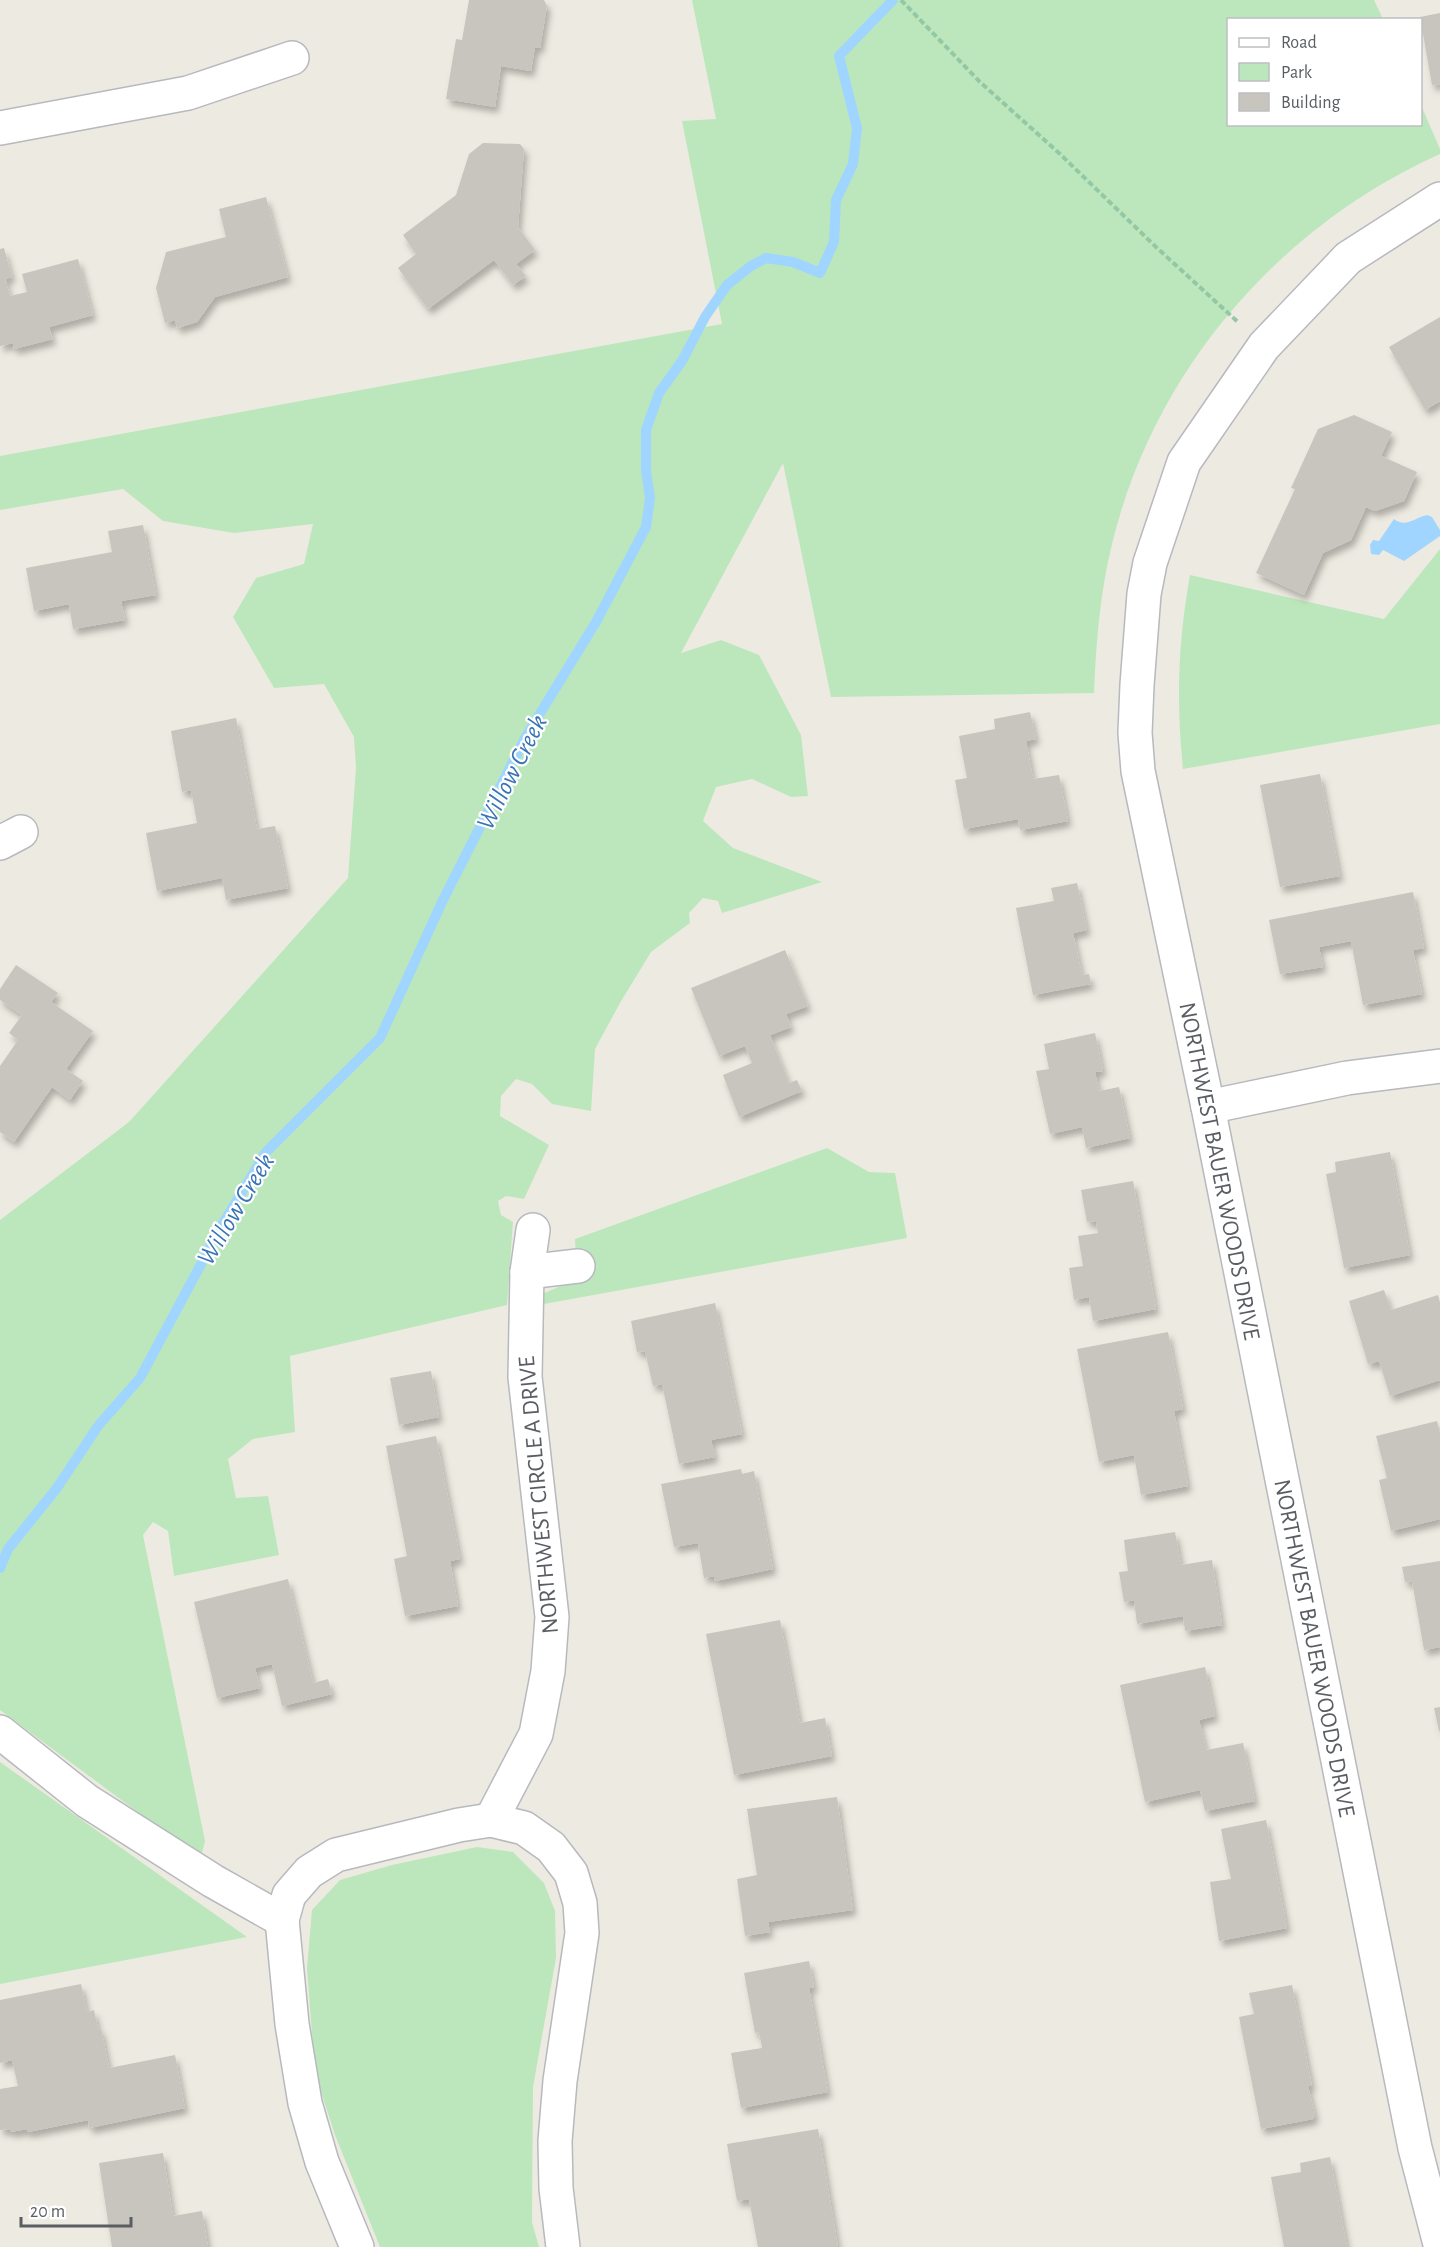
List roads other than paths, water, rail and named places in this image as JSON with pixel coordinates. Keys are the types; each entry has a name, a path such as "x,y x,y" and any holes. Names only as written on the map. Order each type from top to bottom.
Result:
{"street":[{"path":"0,128 188,93 292,58"},
{"name":"NORTHWEST BAUER WOODS DRIVE","path":"1440,199 1348,258 1264,346 1184,462 1150,563 1139,638 1135,733 1138,771 1208,1107 1415,2148 1440,2244"},
{"path":"1208,1107 1347,1078 1440,1066"},
{"name":"NORTHWEST CIRCLE A DRIVE","path":"491,1820 536,1734 548,1671 552,1617 525,1377 527,1272 533,1230"},
{"path":"527,1272 578,1266"},
{"path":"0,1732 87,1801 213,1881 282,1920"},
{"path":"357,2247 322,2162 304,2103 292,2024 282,1920 289,1895 309,1872 336,1855 459,1825 491,1820 524,1828 551,1847 571,1873 580,1903 582,1933 560,2081 555,2141 556,2188 563,2247"}],"water":[{"path":"1427,515 1432,517 1440,530 1440,536 1404,561 1383,550 1379,555 1371,554 1370,545 1373,540 1379,541 1394,519 1402,523"}],"waterway":[{"name":"Willow Creek","path":"0,1568 8,1549 57,1488 98,1426 140,1378 222,1225 266,1152 380,1038 442,902 525,738 596,622 646,527 650,498 646,471 646,430 659,393 682,361 705,317 727,285 751,266 766,258 793,262 820,273 834,242 836,200 853,164 857,128 839,56 893,0"}]}
